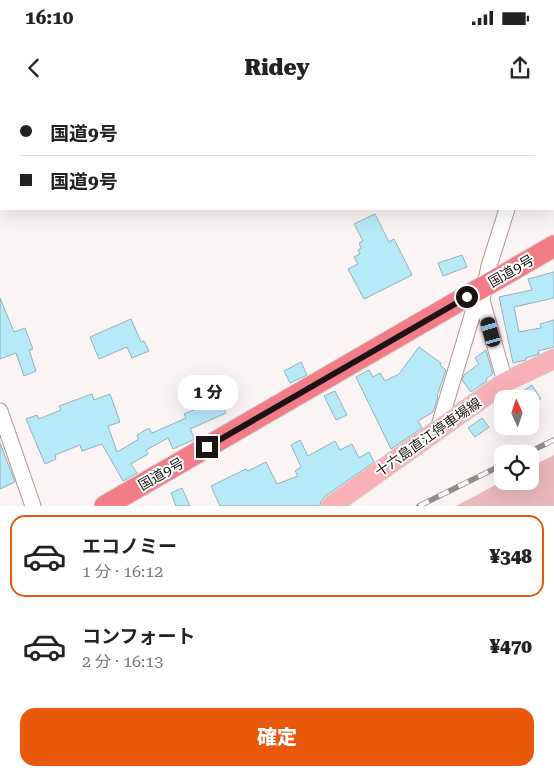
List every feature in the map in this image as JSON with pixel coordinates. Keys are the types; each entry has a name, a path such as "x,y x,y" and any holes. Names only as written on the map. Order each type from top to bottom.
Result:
{"highway":[{"name":"国道9号","path":"105,506 483,294 554,246"}],"main road":[{"name":"十六島直江停車場線","path":"331,506 505,382 554,359"}],"street":[{"path":"438,429 475,306 483,294 507,210"},
{"path":"483,294 505,382"},
{"path":"0,412 33,506"}],"shaded area":[{"path":"554,455 554,506 456,506 494,486 494,490 539,490 539,462"}],"building":[{"path":"375,214 389,242 394,239 412,275 364,299 348,269 358,264 354,257 360,254 358,250 361,248 359,243 363,241 354,224"},
{"path":"462,255 467,267 443,276 438,263"},
{"path":"554,272 554,298 514,307 519,332 541,328 540,324 554,320 554,347 538,351 539,354 513,363 499,297 532,290 528,279"},
{"path":"0,298 14,332 25,328 33,349 29,350 36,371 24,376 16,353 0,359"},
{"path":"131,319 141,342 144,341 149,351 132,358 127,347 99,359 90,337"},
{"path":"419,347 441,363 440,365 446,370 433,412 418,421 422,428 391,449 356,377 369,370 373,377 380,373 385,381 399,374"},
{"path":"486,350 493,374 486,379 487,381 471,392 462,380 464,375 479,364 475,358"},
{"path":"301,362 307,375 290,383 284,371"},
{"path":"532,385 535,390 524,390"},
{"path":"335,391 347,415 336,420 324,396"},
{"path":"92,394 94,400 110,394 120,422 108,426 117,452 139,439 137,435 149,428 152,433 186,418 184,414 220,399 226,413 190,429 195,439 173,449 168,438 146,450 148,454 131,464 137,473 123,481 102,444 82,451 80,445 55,455 56,459 45,464 26,419 37,415 39,419 61,410 59,406"},
{"path":"482,418 489,427 475,437 468,428"},
{"path":"300,440 308,456 335,441 340,450 352,444 359,458 369,452 374,462 324,497 320,506 220,506 211,486 246,469 248,471 266,462 277,484 298,476 295,471 301,467 291,445"},
{"path":"0,443 15,482 0,489"},
{"path":"182,488 190,506 176,506 171,493"}],"railway":[{"path":"539,447 554,440"},
{"path":"419,506 494,469"}],"route":[{"path":"207,447 467,297"}]}
